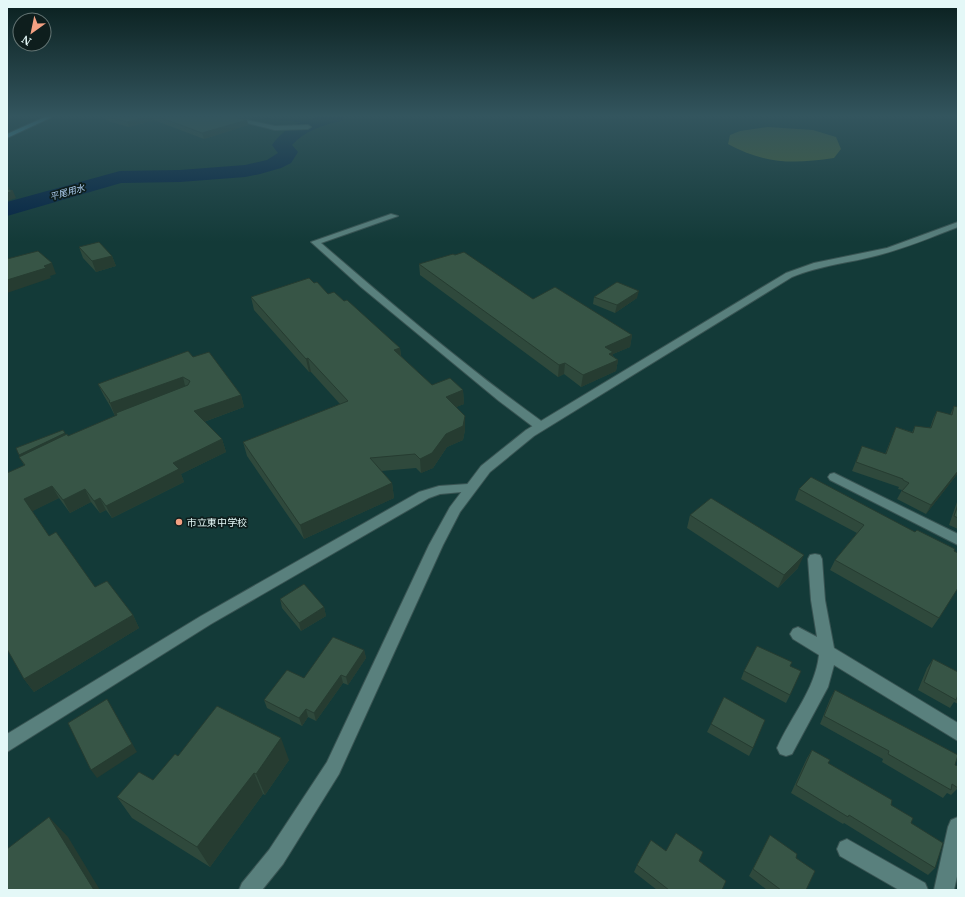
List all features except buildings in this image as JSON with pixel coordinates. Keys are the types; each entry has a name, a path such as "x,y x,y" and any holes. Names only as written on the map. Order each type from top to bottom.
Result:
{"street":[{"path":"394,216 315,242 364,285 497,394 540,426"},
{"path":"249,890 276,857 333,768 436,545 454,510 468,488 487,466 506,449 540,426 789,275 817,265 866,256 910,243 958,224"},
{"path":"834,477 958,540"},
{"path":"7,744 206,620 424,495 439,490 468,488"},
{"path":"786,748 822,682 826,663 827,652 818,600 815,559"},
{"path":"798,634 958,733"},
{"path":"944,890 958,827"},
{"path":"847,849 918,890"}],"green space":[{"path":"767,159 828,159 805,161 780,161"}],"waterway":[{"name":"平尾用水","path":"7,209 120,177 180,176 245,171 274,164 284,159"}],"place":[{"name":"市立東中学校","path":"179,522"}]}
